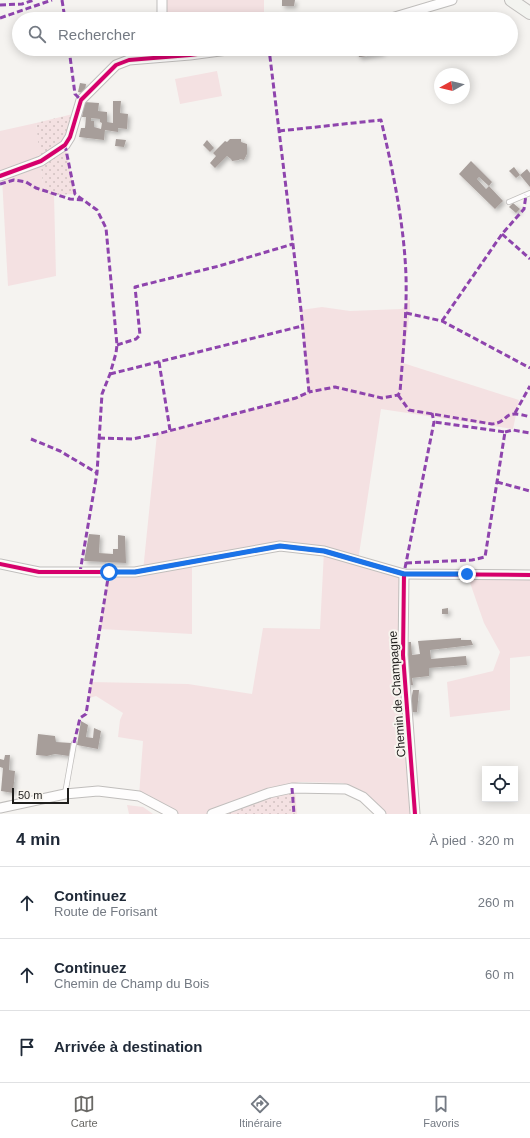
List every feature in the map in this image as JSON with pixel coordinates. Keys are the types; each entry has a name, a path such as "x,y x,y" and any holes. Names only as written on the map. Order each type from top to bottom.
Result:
{"main road":[{"path":"511,0 530,13"}],"street":[{"path":"162,0 162,12"},
{"path":"412,12 452,0"},
{"path":"0,176 41,162 65,145 70,137 81,100 116,65 129,60 148,56"},
{"path":"0,564 39,572 135,572 280,546 324,551 404,574 530,575"},
{"name":"Chemin de Champagne","path":"404,574 403,655 415,814"},
{"path":"212,814 269,793 292,788 346,789 364,797 381,814"},
{"path":"0,808 65,794 98,791 139,796 173,814"}],"lane":[{"path":"509,202 530,194"},
{"path":"65,794 74,743"}],"shaded area":[{"path":"162,0 264,0 264,12 162,12"},
{"path":"217,71 222,96 180,104 175,79"},
{"path":"77,113 65,145 75,194 54,195 44,193 36,123"},
{"path":"36,123 41,159 0,171 0,131"},
{"path":"41,166 44,193 54,195 56,276 8,286 2,178"},
{"path":"410,298 410,311 403,363 519,400 513,429 381,409 358,561 404,574 414,798 410,814 385,814 363,791 342,783 299,782 269,791 212,814 173,814 139,796 143,741 118,737 120,720 123,713 96,696 89,698 91,682 188,684 252,694 263,628 320,629 324,551 280,546 192,562 192,634 100,629 109,572 143,571 157,434 296,398 308,392 301,310 322,307 350,311 402,309"},
{"path":"467,574 530,575 530,656 510,658 510,710 450,717 447,682 493,671 500,652 484,623"},
{"path":"295,791 297,814 226,814 279,793"},
{"path":"127,805 143,807 153,814 129,814"}],"building":[{"path":"282,0 295,0 294,6 282,6"},
{"path":"80,83 86,84 85,91 83,93 78,92"},
{"path":"113,101 121,101 120,113 128,114 127,129 118,128 118,132 105,130 104,140 79,137 81,128 85,128 86,117 82,117 84,102 99,103 98,111 107,112 107,122 113,123","holes":["91,118 100,119 100,122 102,123 101,129 94,127 94,121 91,121"]},
{"path":"116,139 126,140 124,147 115,146"},
{"path":"230,139 241,139 241,142 247,144 247,154 244,160 240,159 232,161 227,156 215,168 210,163 216,156 213,153 225,141 227,142"},
{"path":"207,140 214,148 210,152 203,145"},
{"path":"471,161 492,182 489,186 503,201 495,209 459,174","holes":["479,177 489,186 486,189 477,179"]},
{"path":"514,167 520,175 516,178 509,171"},
{"path":"527,169 530,173 530,187 520,175"},
{"path":"513,203 520,209 516,213 509,207"},
{"path":"89,534 100,535 99,553 113,554 113,549 118,549 118,535 125,536 126,563 84,561"},
{"path":"448,608 448,614 442,614 442,609"},
{"path":"461,638 461,640 471,640 473,645 430,650 431,659 466,656 467,665 429,668 429,676 412,678 413,685 407,685 404,642 411,642 412,655 420,654 418,641"},
{"path":"413,690 419,690 417,712 409,712"},
{"path":"81,721 88,725 86,737 93,738 94,728 101,731 98,749 77,745"},
{"path":"38,734 55,736 56,742 71,743 69,756 55,754 47,756 36,755"},
{"path":"5,755 10,755 9,770 15,771 13,793 1,791 3,768 0,767 0,759 4,760"}],"marked path":[{"path":"0,5 22,4 34,0"},
{"path":"17,12 52,0"},
{"path":"62,0 64,12"},
{"path":"0,18 12,14"},
{"path":"70,56 75,94 81,100"},
{"path":"99,438 132,439 157,434 296,398 309,392 301,310 270,56"},
{"path":"279,131 381,120 394,178 403,236 406,276 406,305 400,392 398,395 382,398 335,387 309,392"},
{"path":"65,145 75,194 97,210 106,228 117,345 110,374 102,394 97,473 80,572"},
{"path":"0,184 14,180 26,182 36,188 70,199 84,200"},
{"path":"442,321 502,234 524,209 526,195"},
{"path":"502,234 530,259"},
{"path":"117,345 136,339 140,335 135,287 219,266 293,244"},
{"path":"406,313 442,321 530,368"},
{"path":"110,374 302,326"},
{"path":"159,362 170,430"},
{"path":"515,413 530,386"},
{"path":"398,395 409,410 492,424 498,423 507,416 514,414 530,417"},
{"path":"405,568 434,422 432,413"},
{"path":"406,563 472,560 485,557 505,432 434,422"},
{"path":"505,432 513,430 530,433"},
{"path":"31,439 60,451 97,473"},
{"path":"497,482 530,491"},
{"path":"74,743 80,718 86,714 109,572"},
{"path":"292,788 294,814"}],"cycle path":[{"path":"0,176 41,161 65,145 70,137 81,100 116,65 129,60 178,56"},
{"path":"0,564 39,572 135,572 280,546 324,551 404,574 530,575"},
{"path":"404,574 403,655 415,814"}],"route":[{"path":"109,572 135,572 280,546 324,551 404,574 467,574"}]}
